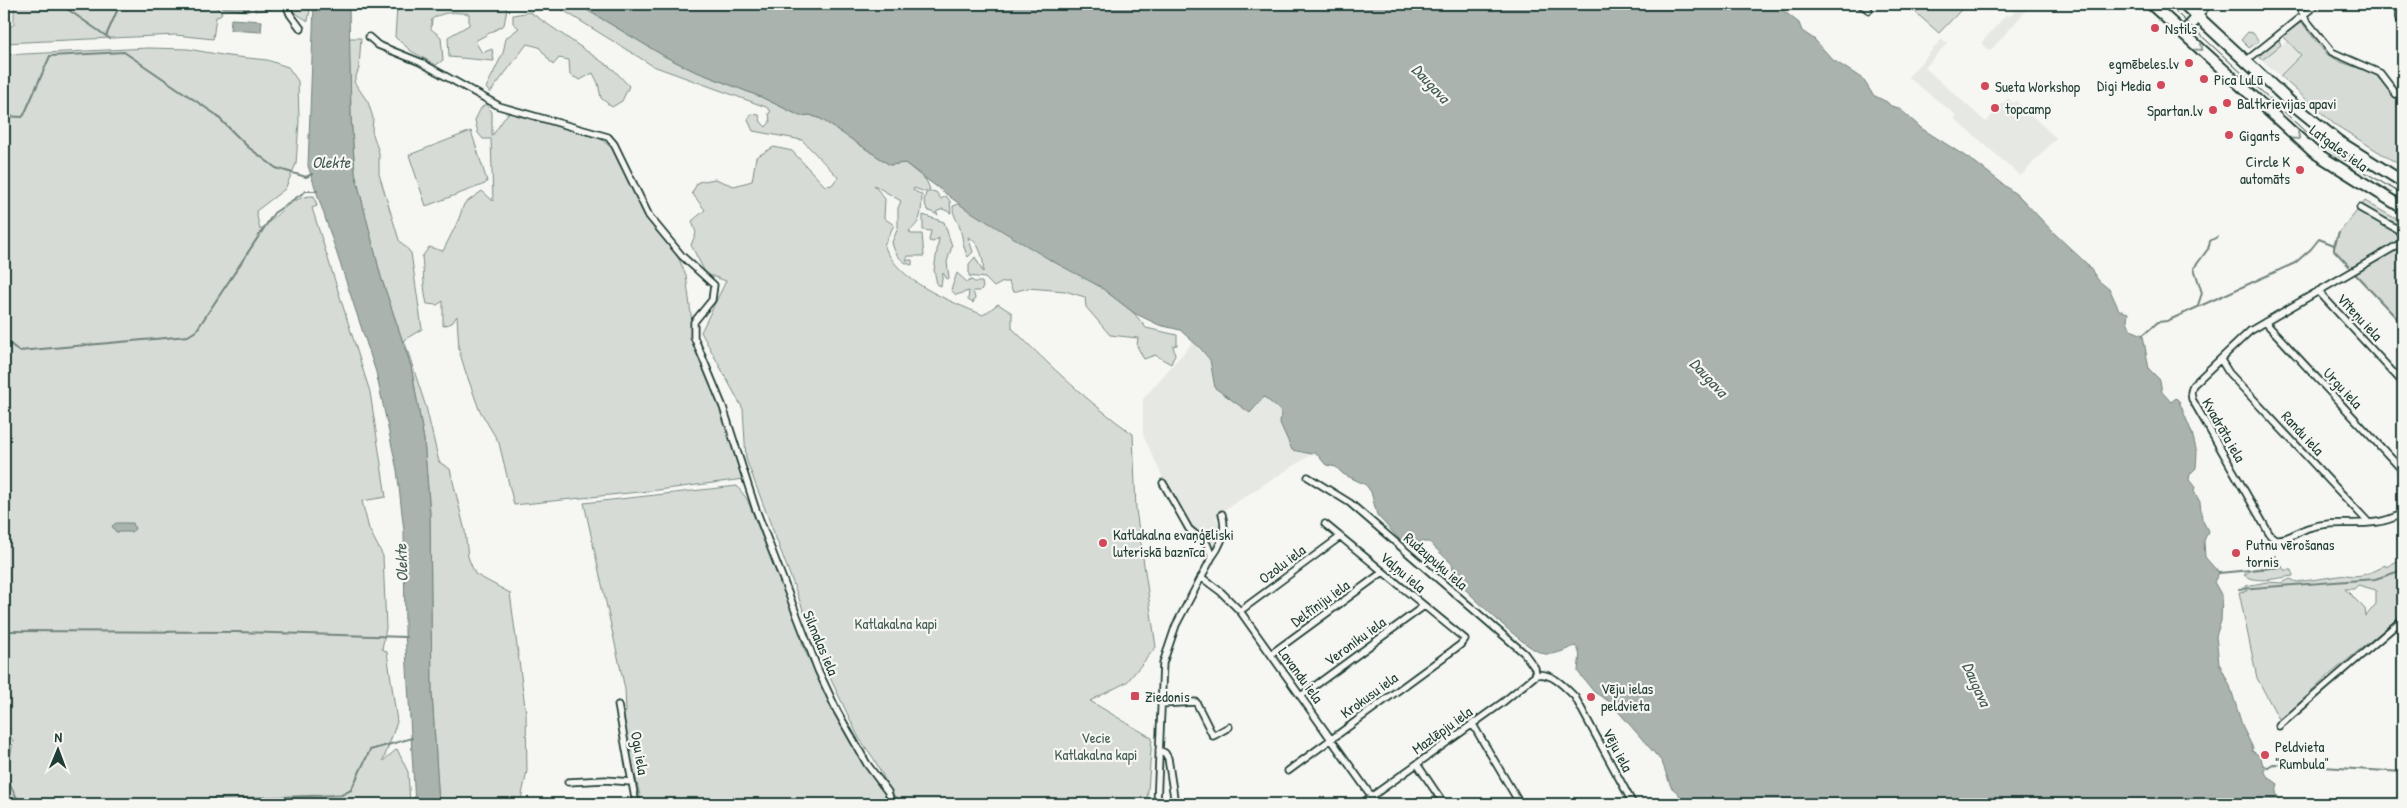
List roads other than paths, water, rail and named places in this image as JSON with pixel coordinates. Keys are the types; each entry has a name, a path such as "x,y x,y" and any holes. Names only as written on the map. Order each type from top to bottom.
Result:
{"highway":[{"name":"Latgales iela","path":"2151,4 2314,152 2403,208"},
{"name":"Latgales iela","path":"2184,4 2247,60 2290,102 2338,141 2403,182"},
{"path":"2183,33 2198,17"}],"street":[{"path":"286,4 290,14 301,29"},
{"path":"1860,4 1868,10"},
{"path":"2198,17 2208,4"},
{"path":"2298,4 2317,36 2332,52 2380,73 2396,94 2403,97"},
{"path":"2247,60 2317,4"},
{"path":"2398,4 2399,18 2403,18"},
{"name":"Silmalas iela","path":"369,37 378,45 420,62 499,106 539,119 598,132 608,137 614,144 649,216 682,256 714,285 712,300 694,322 694,337 723,407 779,572 818,670 837,711 875,777 888,792 892,804"},
{"path":"2360,208 2397,229 2403,236"},
{"name":"Kvadrāta iela","path":"2403,242 2318,290 2243,336 2193,386 2191,392 2192,399 2270,535 2280,539 2309,527 2391,520 2403,513"},
{"name":"Vīteņu iela","path":"2318,290 2403,383"},
{"name":"Urgu iela","path":"2265,322 2403,471"},
{"name":"Randu iela","path":"2221,360 2229,373 2368,522"},
{"name":"Rudzupuķu iela","path":"1308,477 1350,503 1456,594 1524,653 1535,668 1536,674"},
{"path":"1163,483 1189,529 1207,544 1212,557"},
{"path":"1157,804 1161,681 1168,644 1201,577 1223,539 1224,526 1222,514"},
{"name":"Vaļņu iela","path":"1325,524 1465,639"},
{"name":"Ozolu iela","path":"1240,611 1340,536"},
{"name":"Delfīniju iela","path":"1271,654 1383,572"},
{"name":"Lavandu iela","path":"1201,577 1222,592 1240,611 1331,738 1374,804"},
{"name":"Veroniku iela","path":"1301,696 1424,606"},
{"path":"2279,726 2403,620"},
{"name":"Krokusu iela","path":"1288,771 1460,645 1465,639"},
{"name":"Mazlēpju iela","path":"1361,804 1509,698 1536,674"},
{"name":"Vēju iela","path":"1536,674 1549,676 1564,685 1575,697 1633,804"},
{"path":"1161,704 1196,702 1213,736 1229,726"},
{"name":"Ogu iela","path":"618,706 636,804"},
{"path":"1472,723 1520,804"},
{"path":"1159,750 1165,753 1168,758 1175,804"},
{"path":"1417,764 1444,804"},
{"path":"568,782 605,780 632,782"}],"water":[{"path":"221,4 249,4 249,11 221,8"},
{"name":"Olekte","path":"314,4 349,4 351,116 355,173 381,277 411,366 424,440 430,514 432,693 439,804 415,804 405,633 404,531 397,470 376,372 308,166"},
{"name":"Daugava","path":"577,4 1775,4 1799,23 1802,31 1814,39 1833,60 1863,79 1873,95 1891,106 1899,108 1921,128 1976,163 2021,198 2087,264 2099,281 2110,290 2119,310 2128,313 2127,322 2131,330 2143,335 2149,369 2160,380 2162,392 2171,402 2176,398 2179,401 2192,433 2197,453 2196,468 2190,474 2189,480 2195,487 2194,491 2200,502 2202,519 2208,531 2204,541 2205,557 2219,573 2214,582 2222,596 2221,621 2216,636 2219,663 2230,686 2243,728 2253,748 2252,751 2260,756 2263,765 2269,767 2264,770 2267,776 2278,784 2276,793 2282,804 1681,804 1679,794 1671,787 1662,762 1610,702 1594,692 1578,672 1579,652 1575,646 1557,653 1545,654 1537,651 1513,634 1454,579 1452,564 1429,542 1407,542 1399,539 1377,515 1371,492 1366,485 1343,474 1336,467 1326,465 1315,452 1312,454 1292,450 1280,423 1281,411 1264,397 1250,413 1215,388 1210,360 1180,330 1159,325 1134,313 1099,286 1052,261 966,209 905,163 890,165 821,119 810,115 800,116 761,97 692,70 664,56"},
{"path":"231,19 262,21 261,32 230,30"},
{"path":"116,523 133,523 135,529 131,532 116,532 112,526"}],"waterway":[{"path":"60,4 109,38"},
{"path":"106,36 120,4"},
{"path":"4,116 22,117 24,115 50,56 124,52 215,114 248,147 276,168 306,177 312,174"},
{"path":"4,339 19,351 188,336 196,331 274,213 306,191 317,191"},
{"path":"2143,335 2158,322 2167,321 2295,263 2319,239 2334,245 2339,233"},
{"path":"2198,305 2202,293 2194,268 2208,249 2210,241 2217,237"},
{"path":"2334,245 2334,250 2349,266"},
{"path":"2355,274 2403,325"},
{"path":"2275,556 2280,567"},
{"path":"2219,573 2282,567"},
{"path":"2239,589 2375,579 2403,570"},
{"path":"4,631 236,632 406,637"},
{"path":"59,804 341,795 351,790 370,750 412,738"},
{"path":"2268,767 2273,764 2292,765"},
{"path":"2307,766 2403,772"},
{"path":"6,777 20,804"}],"tram line":[{"path":"2167,4 2309,135 2338,156 2403,195"}],"place":[{"name":"Nstils","path":"2155,28"},
{"name":"egmēbeles.lv","path":"2189,63"},
{"name":"Pica LuLū","path":"2204,79"},
{"name":"Digi Media","path":"2161,85"},
{"name":"Sueta Workshop","path":"1985,86"},
{"name":"Baltkrievijas apavi","path":"2227,103"},
{"name":"topcamp","path":"1995,108"},
{"name":"Spartan.lv","path":"2213,110"},
{"name":"Gigants","path":"2229,135"},
{"name":"Circle K automāts","path":"2300,170"},
{"name":"Katlakalna evaņģēliski luteriskā baznīca","path":"1103,543"},
{"name":"Putnu vērošanas tornis","path":"2236,553"},
{"name":"Ziedonis","path":"1135,696"},
{"name":"Vēju ielas peldvieta","path":"1591,697"},
{"name":"Peldvieta \"Rumbula\"","path":"2265,755"}],"park label":[{"name":"Katlakalna kapi","path":"896,623"},
{"name":"Vecie Katlakalna kapi","path":"1096,746"}]}
